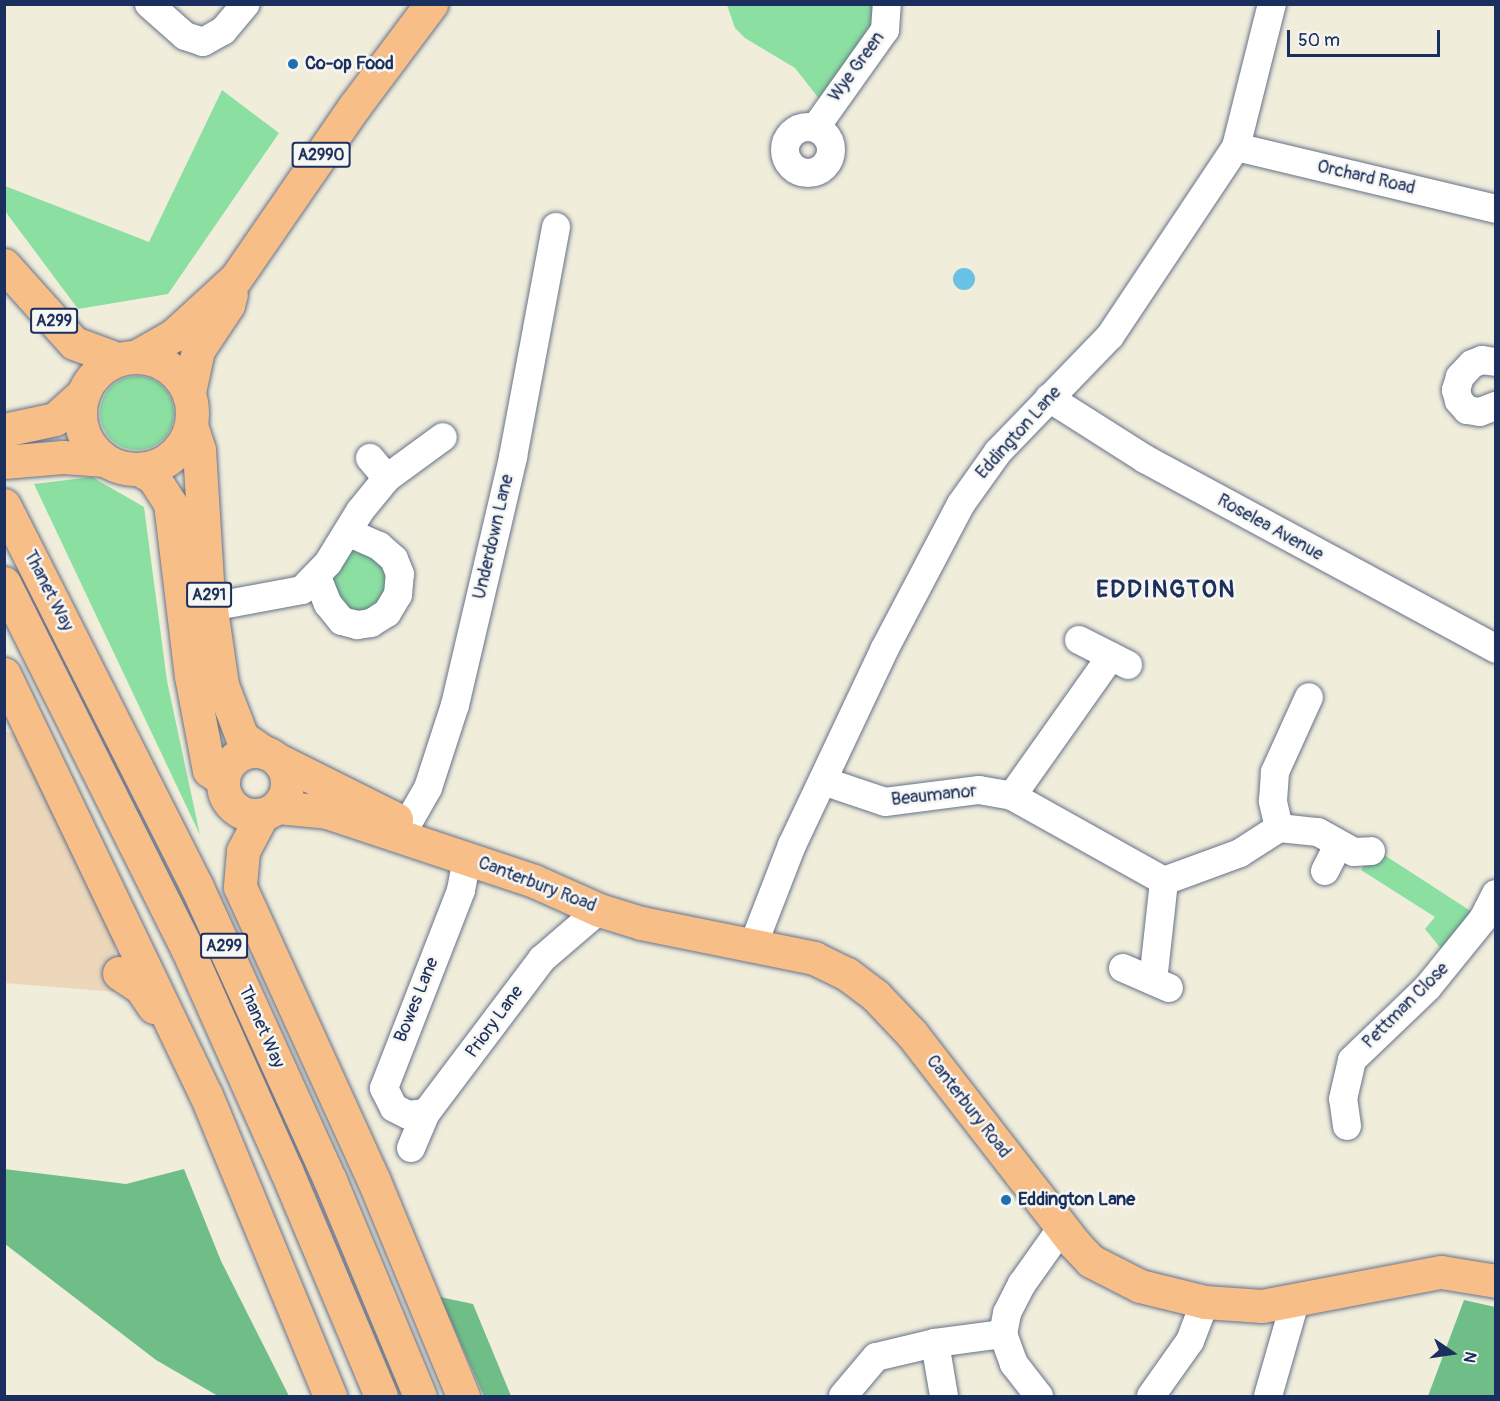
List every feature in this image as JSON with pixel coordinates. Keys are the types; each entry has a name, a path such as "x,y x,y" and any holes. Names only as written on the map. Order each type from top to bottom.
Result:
{"main road":[{"name":"A2990","path":"127,358 174,335 236,278 360,98 430,4"},
{"name":"A299","path":"4,265 74,343 127,358"},
{"name":"A2990","path":"189,392 198,350 228,305 236,278"},
{"path":"14,429 59,417 83,394 91,379 127,358 168,366 189,392 191,425 184,442 172,456 138,469 105,460 15,461"},
{"path":"83,394 81,423 90,444 105,460"},
{"name":"A291","path":"191,425 199,450 211,607 227,705 242,737 270,756"},
{"name":"A291","path":"138,469 153,477 170,503 191,676 209,770 223,780 227,800 234,808 242,813 270,811"},
{"name":"Thanet Way","path":"4,505 197,887 330,1180 420,1396"},
{"name":"Thanet Way","path":"4,583 187,948 282,1161 381,1396"},
{"path":"4,674 186,1053 330,1396"},
{"path":"223,780 231,761 240,754 270,756 288,783 270,811"},
{"name":"Canterbury Road","path":"270,756 434,846 599,910 641,922 753,943 814,958 847,974 876,996 912,1034 1061,1229 1091,1261 1117,1276 1205,1302 1262,1305 1295,1302 1441,1272 1496,1281"},
{"name":"Canterbury Road","path":"270,811 327,812 403,831"},
{"name":"A299","path":"270,811 243,851 240,887 374,1181 463,1396"},
{"path":"119,973 141,988 186,1053"}],"street":[{"path":"148,4 186,36 203,42 223,31 246,4"},
{"name":"Wye Green","path":"816,127 885,30 887,4"},
{"name":"Eddington Lane","path":"753,943 823,781 925,567 960,504 998,452 1110,336 1236,147 1272,4"},
{"name":"Orchard Road","path":"1236,147 1496,209"},
{"name":"Underdown Lane","path":"403,831 439,760 454,705 513,457 556,227"},
{"path":"1494,355 1472,364 1460,377 1456,390 1459,400 1467,410 1480,411 1496,406"},
{"name":"Roselea Avenue","path":"1049,398 1155,465 1496,649"},
{"path":"211,607 296,594 317,577 348,532 379,468 443,437"},
{"path":"317,577 328,604 342,621 357,625 371,623 387,613 398,595 400,574 394,559 379,546 348,532"},
{"path":"1012,796 1119,661 1079,640"},
{"path":"1280,828 1273,801 1275,772 1311,698"},
{"name":"Beaumanor","path":"823,781 885,802 979,790 1012,796 1164,881"},
{"path":"1123,968 1161,985 1164,881 1240,853 1280,828 1318,832 1354,852 1371,850"},
{"path":"1324,870 1338,845"},
{"name":"Bowes Lane","path":"426,1113 408,1114 394,1108 384,1088 461,890 467,858"},
{"name":"Pettman Close","path":"1347,1126 1343,1099 1352,1060 1428,987 1483,919 1496,894"},
{"name":"Priory Lane","path":"411,1148 426,1113 542,958 599,910"},
{"path":"1039,1396 1014,1364 1003,1334 1007,1313 1022,1284 1061,1229"},
{"path":"1151,1396 1190,1341 1205,1302"},
{"path":"1268,1396 1295,1302"},
{"path":"843,1396 876,1357 934,1343 1003,1334"},
{"path":"934,1343 944,1396"}],"shaded area":[{"path":"4,731 22,736 115,943 115,992 5,983"}],"green space":[{"path":"727,5 887,5 827,109 795,68 745,38 735,28"},
{"path":"222,90 279,133 168,294 78,309 5,211 5,186 149,242"},
{"path":"137,376 151,379 163,387 171,399 174,413 171,427 163,439 151,447 137,450 123,447 111,439 103,427 100,413 103,399 111,387 123,379"},
{"path":"92,477 144,507 167,681 200,835 34,484"},
{"path":"341,544 379,546 398,595 342,621 328,563"},
{"path":"1375,849 1483,919 1451,961 1425,929 1435,917 1361,870"},
{"path":"4,1169 126,1184 184,1169 221,1261 289,1396 218,1396 156,1360 5,1244"},
{"path":"440,1297 473,1304 511,1396 484,1396"},
{"path":"1464,1300 1495,1307 1495,1396 1428,1396"}],"water":[{"path":"964,268 972,271 975,279 972,287 964,290 956,287 953,279 956,271"}],"place":[{"name":"Co-op Food","path":"293,64"},
{"name":"Eddington Lane","path":"1006,1200"}],"district":[{"name":"EDDINGTON","path":"1166,590"}]}
